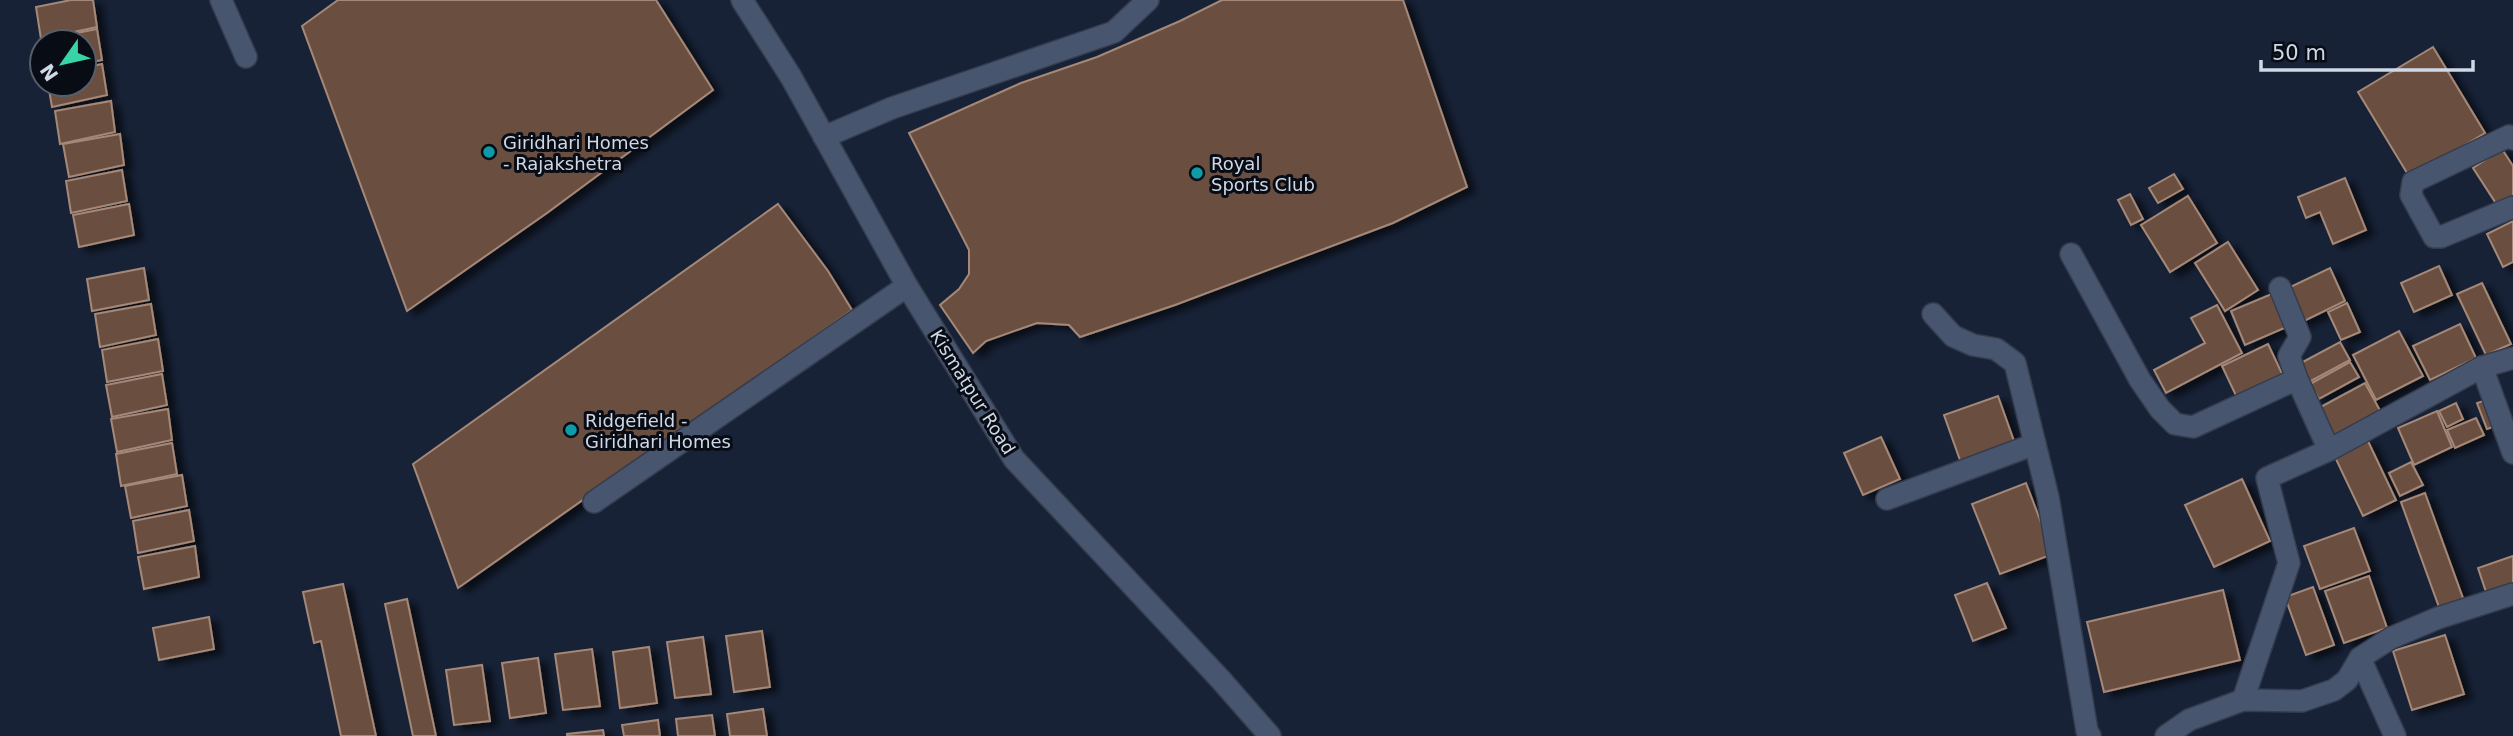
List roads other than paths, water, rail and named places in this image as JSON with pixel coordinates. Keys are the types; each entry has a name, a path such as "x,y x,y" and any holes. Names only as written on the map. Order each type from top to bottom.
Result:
{"street":[{"path":"221,0 246,57"},
{"name":"Kismatpur Road","path":"742,0 791,77 907,286 1014,459 1270,736"},
{"path":"824,137 892,108 1114,32 1148,0"},
{"path":"2513,139 2509,136 2413,182 2411,195 2434,237 2441,237 2513,207"},
{"path":"2071,254 2140,380 2160,409 2175,424 2193,427 2297,379"},
{"path":"594,502 907,286"},
{"path":"2280,288 2300,337 2289,356 2329,450"},
{"path":"1933,314 1953,336 1973,345 1997,349 2015,363 2048,497 2069,629 2090,736"},
{"path":"2242,701 2289,563 2267,478 2329,450 2482,367 2513,358"},
{"path":"2482,367 2513,453"},
{"path":"1887,499 2035,444"},
{"path":"2166,736 2189,720 2242,701 2302,701 2334,690 2347,680 2360,659 2391,638 2438,618 2513,594"},
{"path":"2360,659 2395,736"}],"place":[{"name":"Giridhari Homes - Rajakshetra","path":"489,152"},
{"name":"Royal Sports Club","path":"1197,173"},
{"name":"Ridgefield - Giridhari Homes","path":"571,430"}]}
